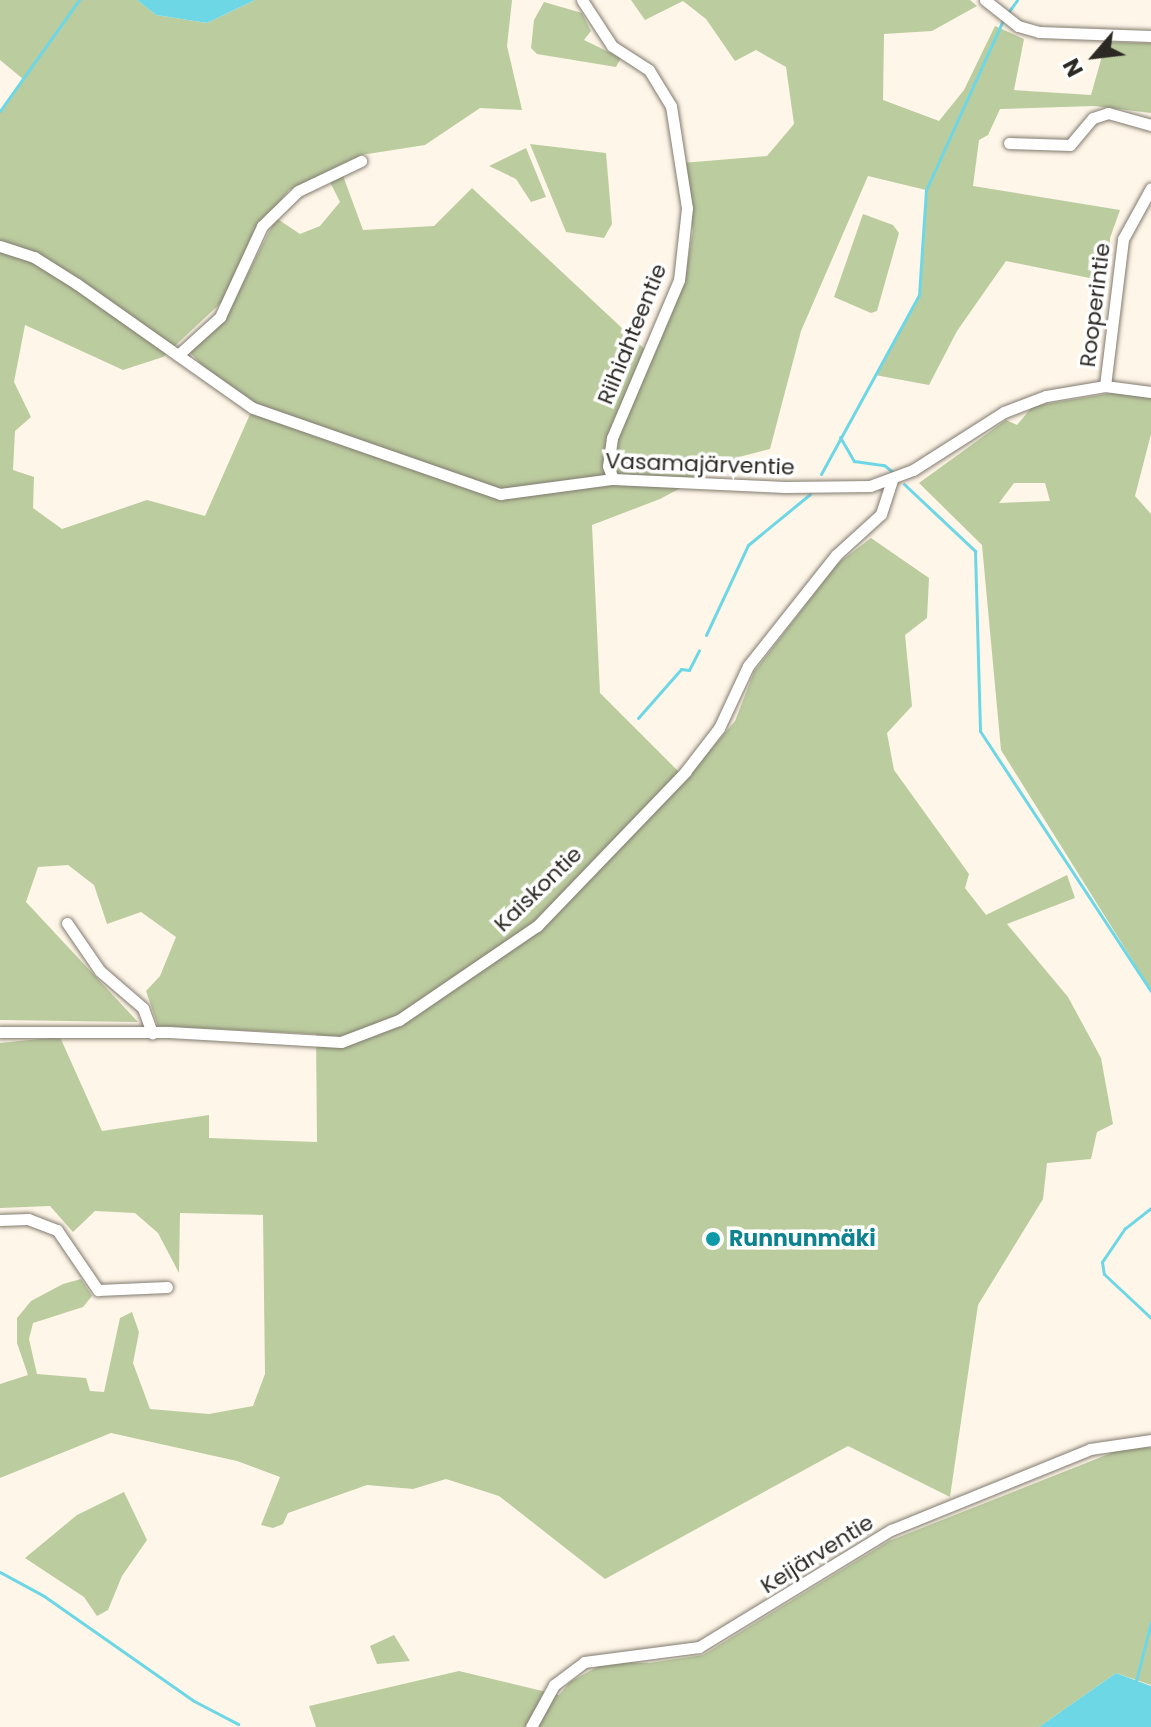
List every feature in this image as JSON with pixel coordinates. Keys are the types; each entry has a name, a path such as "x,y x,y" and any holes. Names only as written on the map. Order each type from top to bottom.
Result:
{"street":[{"name":"Riihiahteentie","path":"582,0 612,46 649,70 671,106 687,208 679,280 612,438 608,466 613,479"},
{"path":"985,0 1005,17 1039,32 1151,36"},
{"path":"1009,143 1070,145 1093,118 1108,113 1151,125"},
{"path":"178,355 220,317 262,226 298,191 361,161"},
{"name":"Rooperintie","path":"1105,386 1123,239 1151,188"},
{"name":"Vasamajärventie","path":"0,246 34,257 253,408 500,494 613,479 785,487 892,481 1004,412 1046,396 1105,386 1151,392"},
{"name":"Kaiskontie","path":"0,1032 152,1033 353,1041 399,1020 516,942 685,772 719,728 754,658 836,555 881,514 892,481"},
{"path":"67,923 100,971 143,1008 152,1033"},
{"path":"0,1220 28,1219 57,1230 98,1290 167,1287"},
{"name":"Keijärventie","path":"531,1727 554,1685 584,1662 699,1647 891,1530 1079,1453 1149,1440"}],"green space":[{"path":"0,0 137,0 156,15 207,23 255,0 512,0 507,46 522,110 480,108 425,145 361,155 289,190 253,234 224,300 163,357 123,370 25,325 14,382 31,417 15,431 13,470 34,477 33,508 62,529 147,500 205,516 255,403 206,370 189,351 229,311 276,218 300,234 320,226 340,202 329,180 342,173 363,230 434,226 472,188 653,357 684,283 693,231 682,163 767,156 794,124 786,67 756,50 735,61 706,19 683,1 645,20 631,0 970,0 977,6 932,31 884,34 883,100 939,121 964,90 995,26 1024,39 1014,90 1091,95 1106,42 1151,43 1151,113 1094,106 1000,109 988,135 979,140 973,186 1120,210 1110,238 1109,282 1006,261 957,331 929,385 875,375 919,295 926,190 868,176 801,331 770,449 739,457 660,499 592,525 600,693 686,779 735,721 754,672 837,564 871,538 929,578 927,618 905,635 912,706 887,733 894,770 969,874 965,888 986,915 1067,875 1075,898 1007,924 1068,997 1101,1058 1113,1124 1097,1132 1091,1159 1047,1163 1043,1199 978,1305 950,1497 848,1446 605,1579 499,1496 446,1479 413,1489 367,1485 288,1513 283,1524 273,1528 261,1525 280,1477 237,1461 111,1433 0,1478 0,1384 28,1375 17,1343 17,1318 31,1301 63,1284 81,1279 92,1296 83,1307 33,1323 29,1339 37,1374 86,1378 90,1391 104,1392 120,1318 132,1312 139,1332 133,1363 150,1409 209,1414 253,1406 265,1374 263,1215 180,1213 179,1273 158,1233 135,1213 95,1211 73,1232 50,1206 0,1208 0,1043 60,1037 102,1131 209,1115 209,1138 317,1142 316,1034 158,1026 146,991 160,976 176,937 141,912 107,924 94,885 68,865 38,867 26,902 138,1022 0,1020 0,111 23,79 0,60"},
{"path":"544,2 582,13 591,31 584,40 621,58 616,67 537,54 531,48 534,20"},
{"path":"530,144 606,153 612,224 604,238 566,232"},
{"path":"526,148 546,197 531,202 516,179 489,166"},
{"path":"863,214 893,225 899,233 877,311 871,313 834,297"},
{"path":"1112,393 1151,397 1151,434 1135,496 1151,514 1151,990 1001,750 982,545 919,483 1006,420 1017,425 1033,406","holes":["1014,483 1045,483 1050,501 999,503"]},
{"path":"1134,1444 1151,1448 1151,1685 1116,1673 1039,1727 316,1727 309,1706 459,1671 559,1695 570,1682 606,1662 649,1663 703,1655 889,1541"},
{"path":"124,1492 147,1540 122,1576 108,1610 97,1616 84,1597 25,1558 77,1515"},
{"path":"394,1635 410,1661 377,1664 370,1646"}],"water":[{"path":"137,0 255,0 207,23 156,15"},
{"path":"1116,1673 1151,1686 1151,1727 1039,1727"}],"waterway":[{"path":"0,111 79,0"},
{"path":"1007,14 1017,0"},
{"path":"821,474 919,295 926,190 1003,20"},
{"path":"840,437 854,461 884,465 894,473"},
{"path":"904,484 975,551 980,731 1151,991"},
{"path":"706,635 748,545 810,494"},
{"path":"638,718 681,669 689,670 699,650"},
{"path":"1151,1208 1125,1228 1102,1262 1104,1274 1151,1318"},
{"path":"0,1572 44,1596 194,1701 238,1724"},
{"path":"1136,1681 1151,1622"}],"place":[{"name":"Runnunmäki","path":"713,1239"}]}
